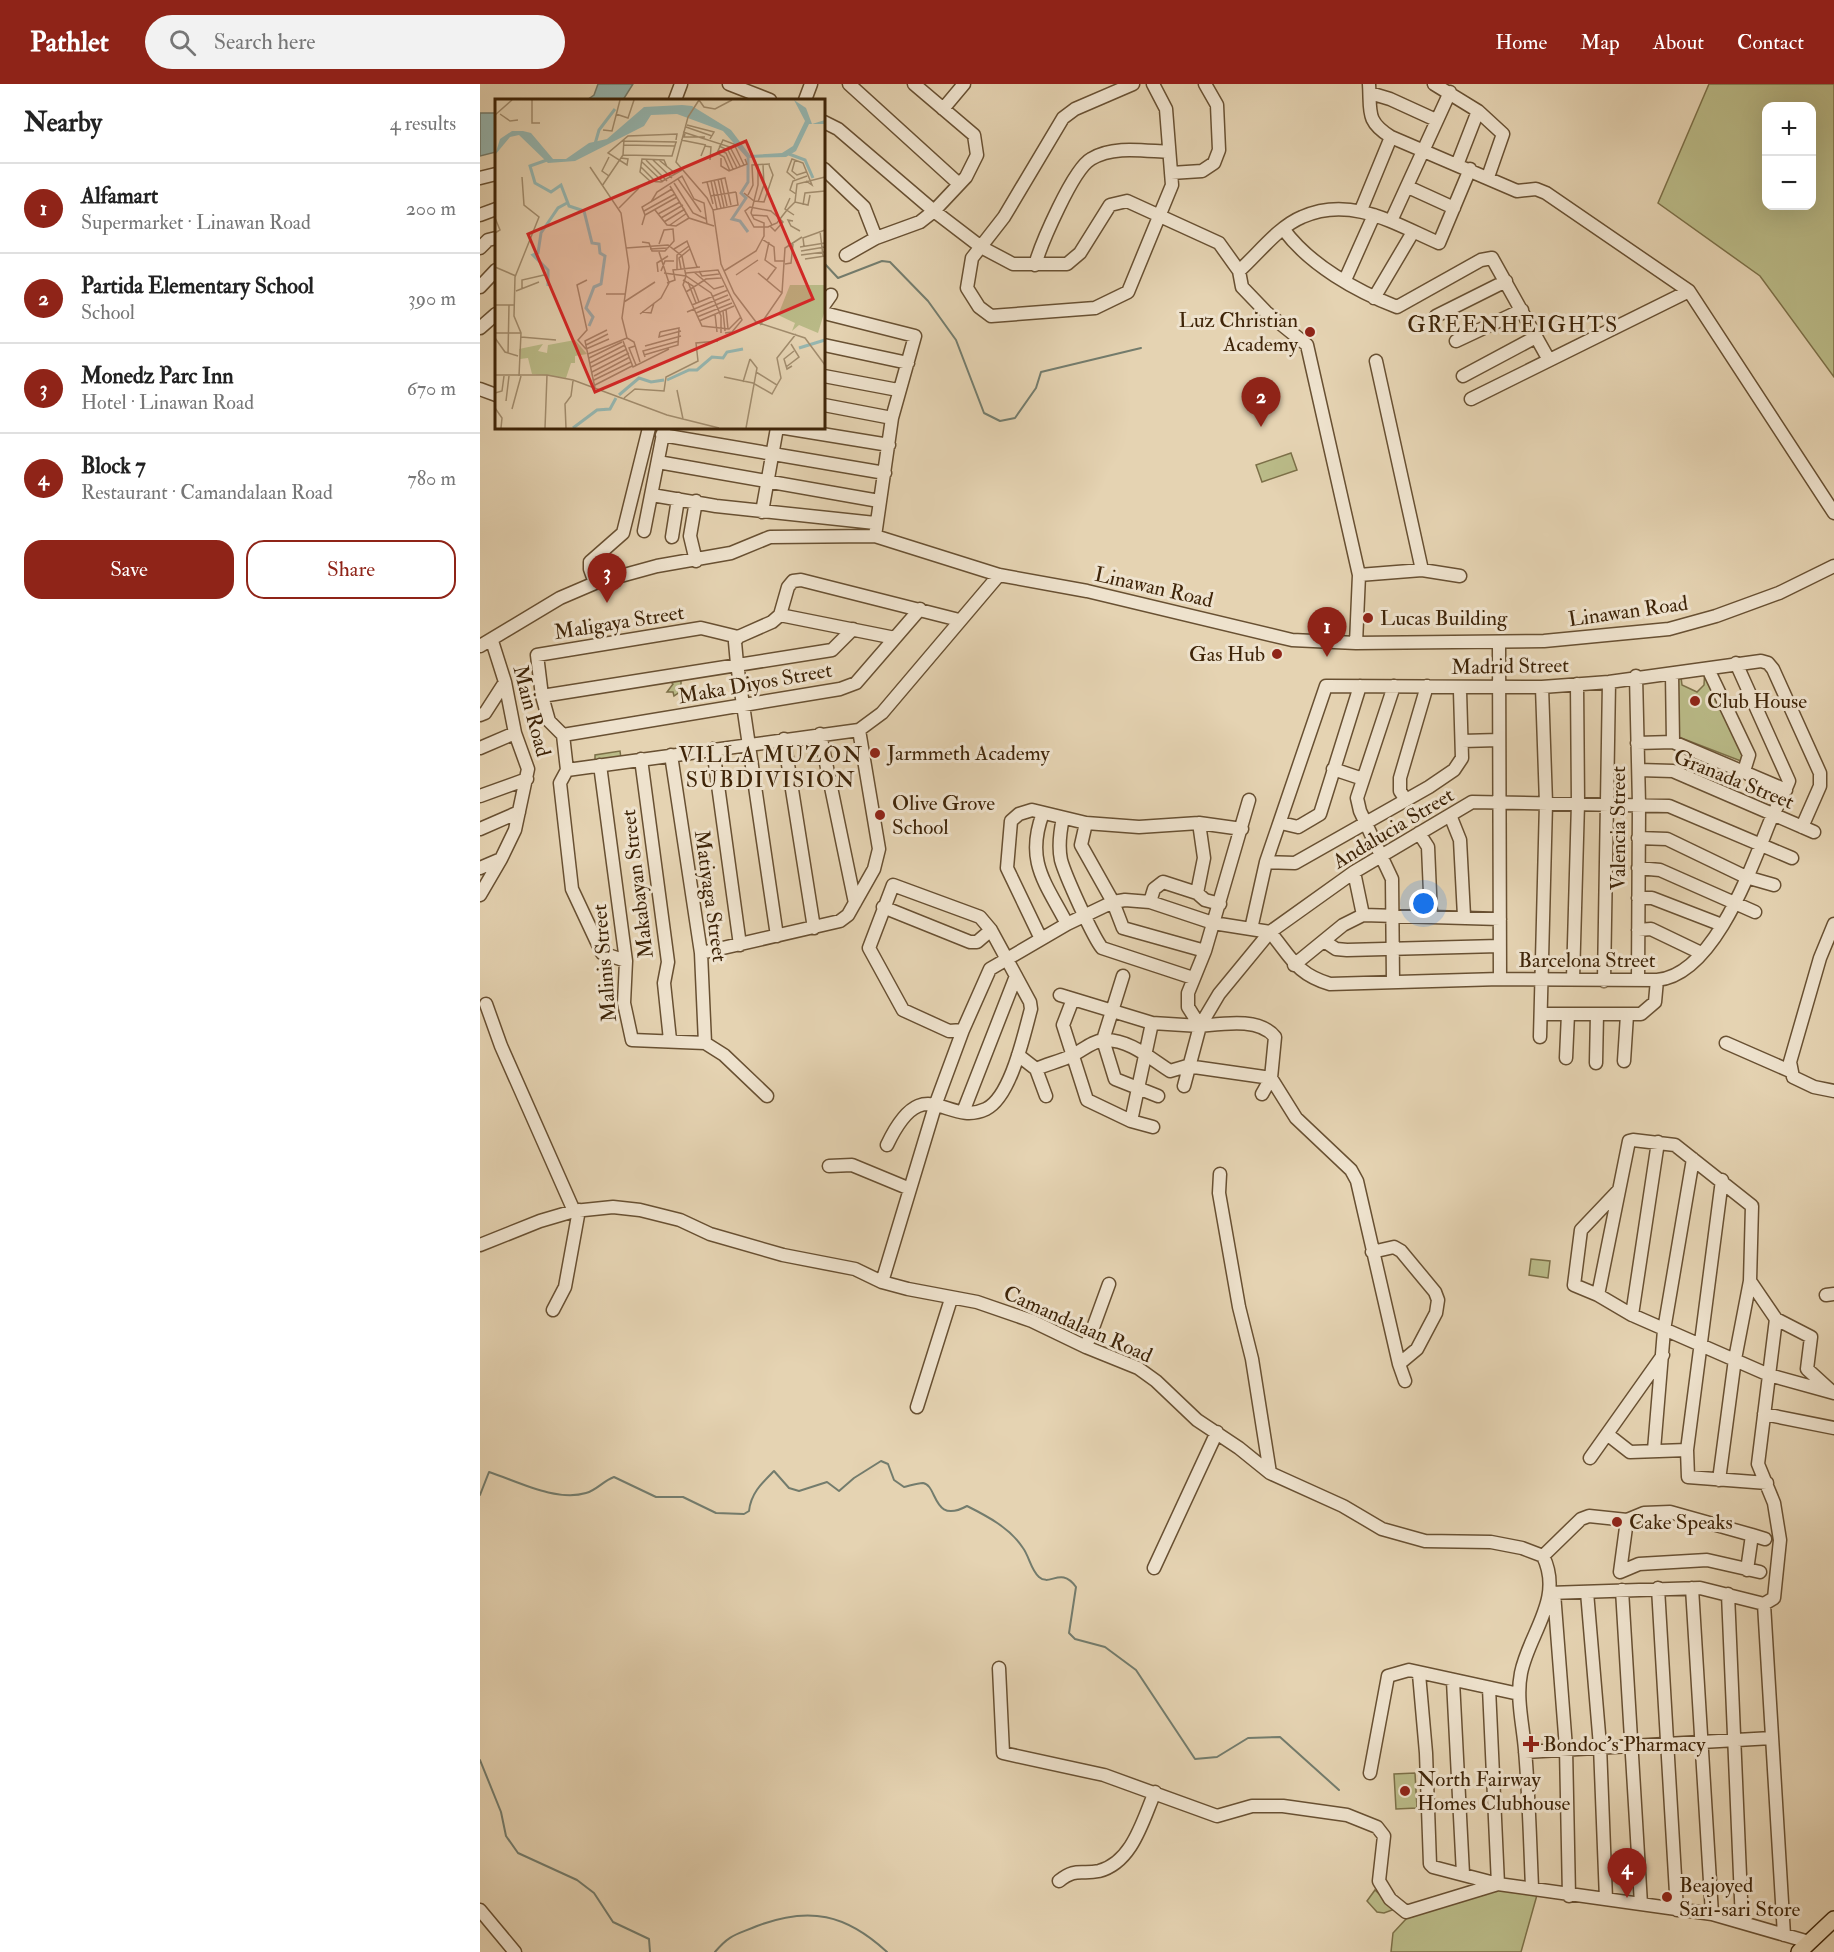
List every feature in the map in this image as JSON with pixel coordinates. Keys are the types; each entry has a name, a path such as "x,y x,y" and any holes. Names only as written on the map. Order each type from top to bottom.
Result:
{"main road":[{"path":"1804,1947 1834,1919"}],"street":[{"path":"675,99 681,84"},
{"path":"729,84 767,99"},
{"path":"805,99 811,84"},
{"path":"849,84 959,184"},
{"path":"846,255 876,238 920,222 934,211 959,184 977,155 974,135 914,84"},
{"path":"943,109 964,84"},
{"path":"1133,84 1075,109 1064,118 1004,217 972,258 967,288 979,307 991,316 1095,308 1128,292 1161,218 1172,185 1166,109 1153,84"},
{"path":"1171,173 1202,171 1214,163 1219,150 1217,105 1205,84"},
{"path":"1434,84 1478,111 1503,134 1488,177"},
{"path":"1436,120 1370,88 1370,116 1376,128 1391,137 1470,169 1516,191 1536,189 1546,193 1689,291 1834,513"},
{"path":"1391,221 1450,92"},
{"path":"1457,165 1478,111"},
{"path":"825,122 838,129 934,211 981,247 1013,264 1067,264 1080,253 1110,206 1127,201 1219,243 1239,272 1242,288 1266,312 1307,345 1359,574 1356,643"},
{"path":"1361,210 1391,137"},
{"path":"1035,265 1042,243 1077,176 1090,159 1117,150 1169,152"},
{"path":"1239,272 1284,230 1302,217 1334,209 1361,210 1439,243 1470,169"},
{"path":"825,170 864,207 876,238"},
{"path":"480,178 495,174"},
{"path":"1408,187 1454,208"},
{"path":"480,216 495,209"},
{"path":"1345,280 1374,215"},
{"path":"1284,230 1294,244 1313,260 1374,298 1397,308 1487,258 1492,258 1549,360"},
{"path":"1374,298 1413,232"},
{"path":"480,248 488,240 495,238"},
{"path":"480,287 495,271"},
{"path":"1436,316 1506,281"},
{"path":"1471,399 1689,291"},
{"path":"1456,341 1522,310"},
{"path":"652,495 875,530 892,418 915,336 825,314"},
{"path":"480,328 495,317"},
{"path":"1463,376 1536,337"},
{"path":"825,345 908,363"},
{"path":"1376,362 1422,570"},
{"path":"825,376 898,390"},
{"path":"480,389 495,395"},
{"path":"825,405 892,418"},
{"path":"595,583 590,562 623,533 649,429"},
{"path":"762,512 777,429"},
{"path":"791,429 889,445"},
{"path":"644,531 663,431 772,454 885,473"},
{"path":"658,462 879,501"},
{"path":"672,537 678,499"},
{"path":"696,501 690,536 696,561"},
{"name":"Linawan Road","path":"480,646 492,641 560,598 595,583 657,566 696,561 731,553 770,537 875,530 999,575 1087,591 1292,640 1356,643 1544,641 1669,628 1716,616 1779,593 1834,566"},
{"path":"1359,574 1422,570 1460,576"},
{"path":"567,770 859,730 882,713 999,575"},
{"path":"777,936 735,642 738,637 772,622 780,615 788,587 793,581 801,580 959,620"},
{"name":"Maka Diyos Street","path":"563,735 840,689 856,683 920,609"},
{"path":"780,615 895,638"},
{"name":"Maligaya Street","path":"542,696 537,655 701,628 738,637"},
{"path":"626,961 602,953 572,889 560,783 567,770 563,735 549,721 542,696 832,650 853,628"},
{"name":"Main Road","path":"480,895 515,830 528,769 515,733 505,682 492,641"},
{"path":"1499,643 1500,979"},
{"name":"Madrid Street","path":"1251,928 1266,862 1326,686 1542,687 1609,682 1636,676 1672,674 1736,663 1761,661 1768,663 1820,773 1820,786 1808,830"},
{"path":"1637,743 1673,742 1786,790 1789,781 1787,772 1736,663"},
{"path":"1705,669 1749,755 1744,771"},
{"path":"1672,674 1673,742"},
{"name":"Valencia Street","path":"1636,676 1639,770 1638,980"},
{"path":"480,715 485,713 505,682"},
{"path":"1604,981 1609,682"},
{"path":"1574,980 1578,803 1577,684"},
{"path":"1281,823 1298,827 1320,814 1360,686"},
{"path":"1393,982 1392,879 1365,823 1357,798 1394,686"},
{"path":"1406,800 1400,791 1400,778 1427,686"},
{"path":"1266,862 1295,863 1454,770 1462,758 1460,691 1464,687"},
{"path":"1540,1038 1546,803 1542,687"},
{"path":"701,954 814,928 840,921 848,915 874,868 879,849 859,730"},
{"path":"480,748 515,733"},
{"path":"820,734 855,903"},
{"path":"784,739 814,928"},
{"path":"1462,741 1499,740"},
{"path":"713,749 740,945"},
{"name":"Matiyaga Street","path":"671,755 701,954 705,1043"},
{"name":"Makabayan Street","path":"641,759 668,962 664,983 670,1040"},
{"name":"Malinis Street","path":"600,765 626,961 624,1003 632,1040 705,1043"},
{"path":"1333,769 1363,779"},
{"name":"Granada Street","path":"1639,770 1673,771 1808,830"},
{"path":"480,796 527,779"},
{"name":"Barcelona Street","path":"1270,932 1294,965 1311,978 1330,984 1500,979 1604,981 1671,979 1684,972 1722,925 1735,902 1772,816 1786,790"},
{"path":"1200,1026 1188,1007 1188,993 1220,904 1249,800"},
{"name":"Andalucia Street","path":"1184,1086 1200,1026 1219,994 1270,932 1354,872 1472,802 1669,806 1792,858"},
{"path":"1041,939 1007,868 1011,821 1019,814 1032,810 1086,823 1138,827 1199,823 1242,829"},
{"path":"480,829 519,812"},
{"path":"1043,813 1035,842 1035,855 1042,878 1067,924"},
{"path":"1450,815 1460,840 1464,916"},
{"path":"1063,818 1059,835 1062,860 1093,937 1102,948 1193,978"},
{"path":"1086,823 1081,845 1113,902 1124,928 1205,951"},
{"path":"1197,894 1204,858 1199,823"},
{"path":"1419,833 1428,847 1431,916"},
{"path":"1638,838 1667,839 1746,876 1774,885"},
{"path":"480,868 501,859"},
{"path":"1638,868 1660,870 1755,912"},
{"path":"1354,872 1363,915"},
{"path":"1150,902 1154,889 1163,882 1220,904"},
{"path":"887,1146 896,1127 920,1105 936,1103 963,1112 975,1112 988,1108 999,1097 1018,1055 1031,1009 1010,956 980,917 893,885 869,948 903,1010 950,1031 963,1030"},
{"path":"1638,898 1652,898 1722,925"},
{"path":"882,1282 936,1103 963,1030 990,969 1067,924 1113,902 1137,899 1213,923 1270,932"},
{"path":"883,907 970,942 978,942 991,930"},
{"path":"1294,965 1354,918 1363,915 1464,916 1500,919"},
{"path":"1834,924 1817,968 1790,1062 1790,1071 1799,1081 1834,1091"},
{"path":"1638,930 1651,929 1701,953"},
{"path":"1324,941 1336,949 1392,951 1499,946"},
{"path":"963,1112 1016,976"},
{"path":"1123,976 1110,1011 1103,1040 1115,1079 1158,1096"},
{"path":"1541,1014 1627,1015 1648,1010 1655,1002 1657,980"},
{"path":"1153,1127 1131,1121 1087,1100 1063,1025 1066,997 1152,1023 1200,1026 1231,1023 1270,1030 1275,1037 1271,1078 1262,1094"},
{"path":"486,1004 501,1046 576,1211 565,1287 553,1310"},
{"path":"1566,1058 1568,1014"},
{"path":"1596,1063 1598,1014"},
{"path":"1624,1062 1627,1015"},
{"path":"1131,1121 1152,1023"},
{"path":"1036,1069 1073,1055 1103,1040 1114,1041 1145,1053 1170,1071 1188,1066 1271,1078 1296,1118 1351,1170 1357,1181 1372,1252 1405,1381"},
{"path":"705,1043 724,1055 766,1096"},
{"path":"1726,1043 1790,1071"},
{"path":"1018,1055 1036,1069 1046,1096"},
{"path":"1598,1295 1629,1142 1658,1142 1675,1145 1752,1206 1750,1281 1735,1359 1719,1480"},
{"path":"1632,1314 1658,1142"},
{"path":"1654,1450 1664,1354 1664,1330 1693,1159"},
{"path":"829,1166 852,1165 910,1189"},
{"path":"1220,1174 1219,1193 1239,1307 1252,1359 1270,1473"},
{"path":"1722,1180 1687,1450 1688,1477 1767,1483"},
{"path":"1619,1190 1581,1230 1574,1285 1700,1346 1770,1375 1834,1393"},
{"name":"Camandalaan Road","path":"480,1245 540,1221 576,1211 613,1207 639,1210 680,1220 710,1234 783,1255 855,1269 882,1282 951,1299 976,1302 1032,1321 1086,1347 1138,1368 1156,1381 1197,1420 1217,1432 1270,1473 1343,1506 1383,1529 1425,1541 1491,1542 1522,1548 1543,1556"},
{"path":"1372,1252 1394,1247 1401,1251 1435,1292 1438,1300 1436,1313 1417,1349 1399,1364"},
{"path":"1750,1281 1776,1319 1811,1337 1813,1342 1806,1369 1834,1393"},
{"path":"1086,1347 1108,1284"},
{"path":"917,1407 951,1299"},
{"path":"1552,1593 1692,1588 1728,1594 1764,1604 1774,1598 1780,1539 1774,1503 1758,1464 1776,1319"},
{"path":"1590,1458 1664,1354"},
{"path":"1764,1414 1834,1428"},
{"path":"1154,1568 1217,1432"},
{"path":"1608,1434 1630,1452 1687,1450"},
{"path":"1569,1896 1566,1748 1551,1577 1543,1556 1585,1516 1627,1520 1644,1513 1670,1512 1765,1539"},
{"path":"1627,1520 1620,1572 1639,1563 1707,1560 1761,1572"},
{"path":"1747,1570 1752,1535"},
{"path":"1658,1588 1677,1910"},
{"path":"1692,1588 1712,1914"},
{"path":"1622,1590 1641,1904"},
{"path":"1587,1592 1600,1746 1606,1899"},
{"path":"1532,1887 1526,1752 1519,1694 1521,1673 1552,1593"},
{"path":"1728,1594 1742,1922"},
{"path":"1764,1604 1784,1935"},
{"path":"999,1668 1003,1753 1104,1775 1217,1816 1252,1806 1283,1806 1347,1815 1377,1827 1384,1836 1378,1881 1390,1899 1406,1912 1498,1884"},
{"path":"1370,1773 1388,1676 1409,1670 1519,1694"},
{"path":"1419,1674 1426,1753 1430,1864 1437,1869 1498,1884 1532,1887 1569,1896 1712,1914 1784,1935 1804,1947"},
{"path":"1453,1681 1463,1874"},
{"path":"1489,1688 1498,1884"},
{"path":"1526,1752 1772,1738"},
{"path":"1059,1881 1076,1871 1098,1871 1108,1867 1124,1855 1131,1846 1155,1792"},
{"path":"480,1910 515,1952"}],"green space":[{"path":"1709,84 1834,84 1834,377 1760,276 1658,203"},
{"path":"1291,453 1297,470 1262,482 1256,465"},
{"path":"1705,666 1746,763 1676,736 1673,671 1680,669 1682,685 1697,692 1704,685"},
{"path":"673,675 683,680 681,680 681,691 674,696 673,692 667,692 673,684 666,677"},
{"path":"620,751 621,758 595,761 595,755"},
{"path":"1531,1259 1550,1261 1548,1278 1529,1275"},
{"name":"North Fairway Homes Clubhouse","path":"1415,1773 1417,1808 1396,1809 1394,1774"},
{"path":"1498,1888 1537,1895 1521,1952 1391,1952 1393,1933 1407,1918"},
{"path":"1375,1890 1395,1909 1384,1913 1377,1912 1367,1901"}],"water":[{"path":"598,84 633,84 624,99 588,99 594,95"},
{"path":"480,113 495,113 495,152 480,156"}],"waterway":[{"path":"825,264 838,278 882,261 890,262 928,301 956,340 984,413 1000,421 1015,418 1036,388 1041,372 1141,348"},
{"path":"480,1495 489,1472 562,1495 586,1493 614,1477 656,1497 683,1497 716,1513 744,1514 749,1511 758,1489 774,1471 789,1488 799,1491 827,1482 839,1491 854,1478 881,1461 888,1464 894,1480 904,1487 921,1483 928,1485 937,1502 947,1511 956,1511 967,1506 998,1523 1018,1541 1039,1577 1047,1580 1061,1577 1071,1581 1076,1587 1069,1633 1075,1639 1105,1647 1136,1670 1195,1759 1217,1757 1248,1738 1280,1737 1339,1790"},
{"path":"480,1760 501,1812 506,1836 518,1853 577,1880 594,1893 613,1922 649,1939 650,1952"},
{"path":"715,1952 729,1938 738,1933 776,1920 810,1915 826,1917 857,1929 887,1952"}],"place":[{"name":"Luz Christian Academy","path":"1310,332"},
{"name":"Partida Elementary School","path":"1261,427"},
{"name":"Monedz Parc Inn","path":"607,603"},
{"name":"Lucas Building","path":"1368,618"},
{"name":"Gas Hub","path":"1277,654"},
{"name":"Alfamart","path":"1327,657"},
{"name":"Club House","path":"1695,701"},
{"name":"Jarmmeth Academy","path":"875,753"},
{"name":"Olive Grove School","path":"880,815"},
{"name":"Cake Speaks","path":"1617,1522"},
{"name":"Bondoc's Pharmacy","path":"1531,1744"},
{"name":"North Fairway Homes Clubhouse","path":"1405,1791"},
{"name":"Beajoyed Sari-sari Store","path":"1667,1897"},
{"name":"Block 7","path":"1627,1898"}],"district":[{"name":"GREENHEIGHTS","path":"1513,324"},
{"name":"VILLA MUZON SUBDIVISION","path":"771,766"}]}
